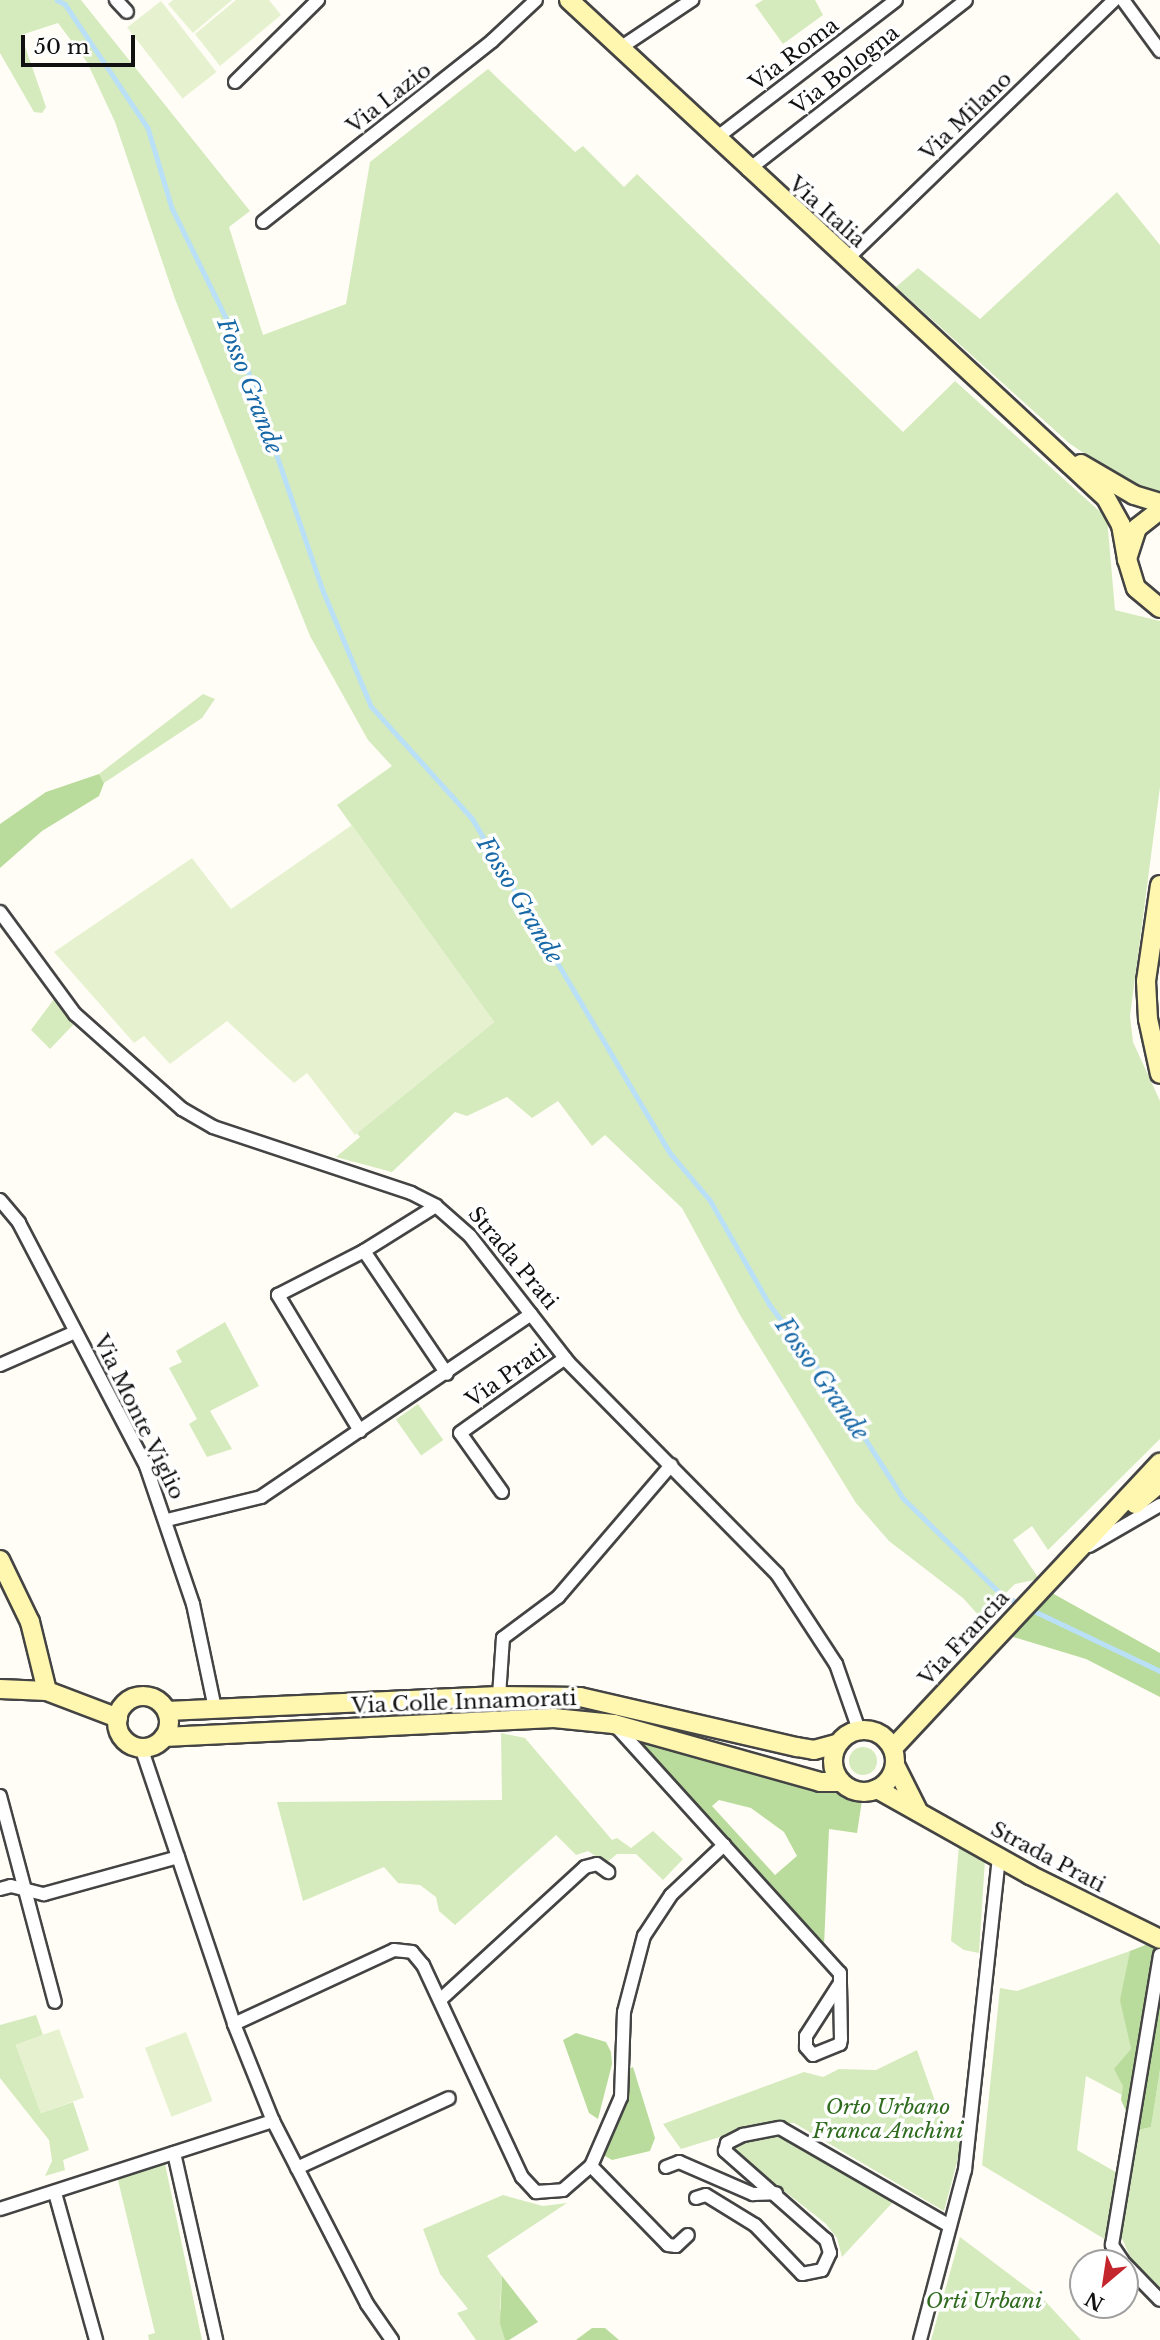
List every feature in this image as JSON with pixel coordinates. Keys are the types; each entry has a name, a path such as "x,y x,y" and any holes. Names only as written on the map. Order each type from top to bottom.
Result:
{"street":[{"path":"116,0 127,12"},
{"path":"235,82 318,0"},
{"name":"Via Lazio","path":"263,222 492,41 536,0"},
{"name":"Via Italia","path":"569,0 748,170 1060,452 1117,514 1136,588 1160,608"},
{"path":"620,48 692,0"},
{"name":"Via Roma","path":"715,139 896,0"},
{"name":"Via Bologna","path":"748,170 966,0"},
{"name":"Via Milano","path":"846,260 1114,0"},
{"path":"1123,0 1160,51"},
{"name":"Via Italia","path":"1060,452 1134,495 1160,503"},
{"path":"1127,559 1137,528 1160,510"},
{"path":"1160,886 1146,981 1160,1074"},
{"name":"Strada Prati","path":"0,912 68,1007 182,1109 213,1126 384,1182 436,1206 470,1236 565,1358 754,1547 798,1603 836,1664 859,1730"},
{"name":"Via Monte Viglio","path":"0,1200 19,1223 146,1466 167,1520 193,1604 215,1708"},
{"path":"360,1431 278,1295 363,1251 436,1206"},
{"path":"363,1251 447,1374"},
{"path":"167,1520 261,1497 447,1374 531,1314"},
{"path":"0,1366 75,1332"},
{"name":"Via Prati","path":"502,1492 460,1433 565,1358"},
{"name":"Via Francia","path":"894,1756 1003,1631 1160,1463"},
{"path":"499,1696 503,1638 558,1597 671,1465"},
{"name":"Via Francia","path":"1103,1526 1160,1483"},
{"name":"Via Francia","path":"1069,1560 1160,1505"},
{"path":"0,1560 30,1622 47,1691"},
{"path":"0,1689 47,1691 118,1718"},
{"path":"392,2340 368,2304 273,2121 234,2024 141,1747 123,1738 118,1718 124,1705 137,1697 152,1698 167,1711 499,1696 606,1700 797,1747 822,1749 837,1744 859,1730 879,1733 894,1756 918,1811"},
{"path":"141,1747 164,1737 167,1711"},
{"name":"Via Colle Innamorati","path":"164,1737 554,1718 614,1724 820,1782 841,1782"},
{"path":"614,1724 840,1973 840,1983 840,2044 813,2055 806,2047 806,2036 840,1983"},
{"path":"837,1744 833,1764 841,1782 858,1791 877,1789 894,1756"},
{"name":"Strada Prati","path":"877,1789 999,1858 1160,1939"},
{"path":"0,1796 55,2002"},
{"path":"234,2024 394,1950 412,1952 423,1965 528,2185 536,2192 554,2193 591,2166 621,2097 626,2000 644,1936 671,1895 724,1845"},
{"path":"0,1889 11,1886 44,1894 178,1857"},
{"path":"920,2340 965,2170 977,2087 999,1858"},
{"path":"439,2000 585,1867 597,1864 608,1872"},
{"path":"1115,2249 1112,2245 1160,1955"},
{"path":"297,2168 449,2098"},
{"path":"0,2209 273,2121"},
{"path":"696,2198 706,2195 729,2208 755,2225 797,2270 818,2273 829,2259 828,2244 776,2193 725,2151 727,2143 771,2128 788,2130 950,2226"},
{"path":"174,2153 216,2340"},
{"path":"666,2167 679,2162 753,2194 776,2193"},
{"path":"591,2166 668,2245 676,2246 688,2235"},
{"path":"55,2193 96,2340"},
{"path":"1139,2278 1160,2300"}],"green space":[{"path":"0,0 81,0 250,211 229,227 263,335 346,304 370,162 488,69 575,152 583,146 624,187 637,174 903,432 955,381 1107,518 1115,610 1160,621 1160,787 1130,1016 1133,1042 1160,1101 1160,1439 1048,1550 1032,1526 1013,1540 1039,1579 1015,1584 981,1618 963,1598 889,1541 856,1503 740,1315 682,1208 605,1135 592,1146 558,1101 532,1118 507,1097 467,1116 455,1112 392,1172 336,1157 360,1137 357,1133 494,1022 337,805 392,766 368,740 310,636 175,299 115,122 87,62 58,23 21,35 46,107 42,113 34,112 0,53"},
{"path":"173,0 232,0 193,33 168,4"},
{"path":"236,0 269,0 281,15 220,66 195,34"},
{"path":"763,0 815,0 823,15 783,44 755,5"},
{"path":"161,1 216,72 183,98 127,27"},
{"path":"1117,192 1160,245 1160,495 1124,481 1069,443 896,287 918,268 980,319"},
{"path":"203,694 215,699 202,718 104,783 99,774"},
{"path":"99,774 104,783 99,796 42,831 0,868 0,824 46,792"},
{"path":"352,825 494,1022 355,1135 307,1073 294,1083 227,1021 170,1064 144,1036 134,1043 54,952 192,858 231,909"},
{"path":"54,999 74,1024 50,1049 31,1030"},
{"path":"225,1322 259,1386 210,1411 232,1449 207,1457 189,1424 197,1419 169,1368 182,1362 176,1351"},
{"path":"418,1404 443,1440 421,1456 396,1419"},
{"path":"1052,1593 1160,1653 1160,1697 1086,1659 1010,1636"},
{"path":"501,1733 525,1738 612,1840 617,1838 631,1848 653,1831 683,1859 663,1880 636,1854 617,1854 606,1863 588,1851 576,1855 556,1835 455,1925 439,1911 436,1897 420,1885 398,1883 384,1867 303,1901 277,1802 502,1800"},
{"path":"634,1733 815,1788 855,1798 863,1794 857,1833 829,1829 824,1946 632,1740","holes":["719,1800 751,1808 784,1832 797,1856 775,1875 712,1806"]},
{"path":"863,1747 873,1751 877,1761 873,1771 863,1775 853,1771 849,1761 853,1751"},
{"path":"959,1844 985,1859 979,1953 964,1950 951,1941"},
{"path":"1148,1944 1160,1948 1160,2070 1151,2127 1135,2131 1121,2100 1123,2086 1114,2069 1131,2049 1120,2000 1130,1951"},
{"path":"1130,1951 1121,2000 1131,2049 1122,2095 1086,2076 1077,2150 1121,2175 1111,2243 982,2165 1000,1988 1017,1991"},
{"path":"36,2015 43,2035 16,2045 41,2113 73,2102 89,2150 63,2160 65,2170 45,2176 52,2161 49,2140 0,2078 0,2025"},
{"path":"59,2029 84,2098 41,2113 16,2045"},
{"path":"186,2032 213,2101 171,2117 145,2048"},
{"path":"576,2033 606,2042 611,2052 612,2064 598,2119 589,2113 563,2040"},
{"name":"Orto Urbano Franca Anchini","path":"917,2050 943,2124 966,2128 944,2211 794,2123 766,2123 681,2149 663,2124 804,2072 823,2077 839,2069 876,2070"},
{"path":"633,2067 655,2138 650,2151 612,2160 600,2153 626,2070"},
{"path":"1160,2070 1160,2291 1139,2273 1139,2249 1127,2249 1119,2231 1135,2131 1151,2127"},
{"path":"765,2133 782,2134 893,2202 842,2257 837,2238 825,2223 731,2149"},
{"path":"164,2159 202,2340 149,2340 148,2335 155,2333 117,2176"},
{"path":"503,2195 543,2206 567,2203 487,2256 502,2276 500,2308 505,2340 476,2340 457,2313 468,2309 440,2274 423,2229"},
{"name":"Orti Urbani","path":"960,2237 1045,2301 1081,2340 931,2340"},
{"path":"502,2276 538,2322 509,2340 505,2340 500,2323"},
{"path":"592,2328 605,2328 619,2340 576,2340"}],"waterway":[{"name":"Fosso Grande","path":"57,0 65,4 148,128 172,208 239,344 322,588 371,706 472,818 671,1154 710,1200 770,1305 837,1394 903,1498 1001,1594 1020,1604"},
{"name":"Fosso Grande","path":"1028,1608 1160,1671"}]}
